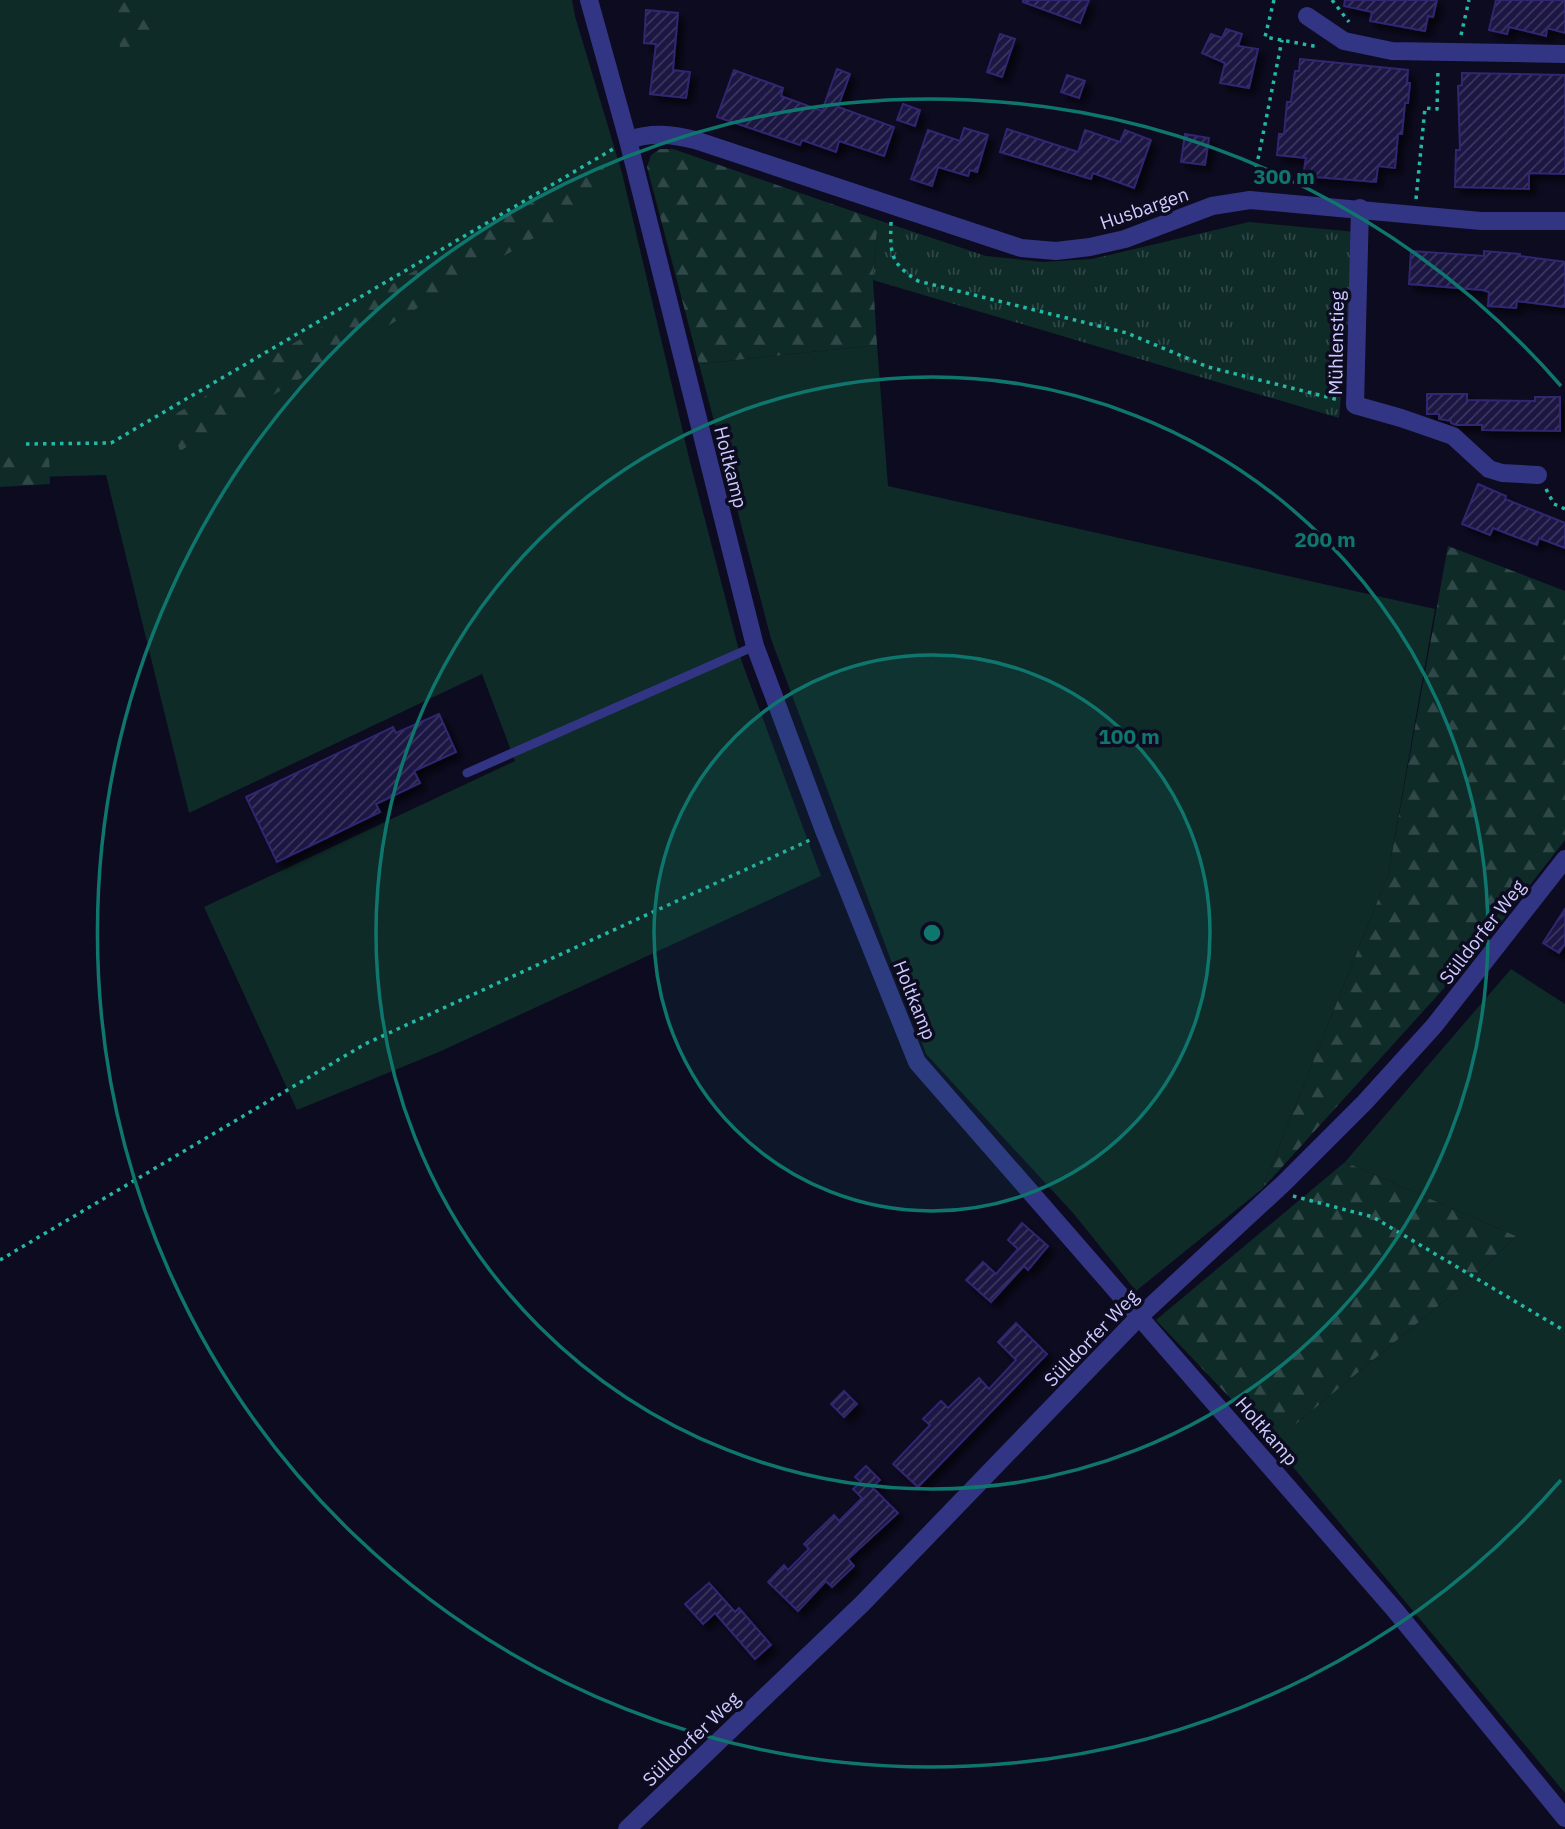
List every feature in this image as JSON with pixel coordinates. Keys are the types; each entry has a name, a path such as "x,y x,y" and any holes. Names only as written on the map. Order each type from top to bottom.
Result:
{"street":[{"name":"Holtkamp","path":"589,0 628,140 755,646 825,833 917,1062 1394,1609 1565,1818"},
{"path":"1307,16 1344,41 1392,51 1565,54"},
{"name":"Husbargen","path":"628,140 647,134 671,134 695,140 1021,248 1056,251 1090,247 1125,239 1212,206 1250,200 1481,220 1565,221"},
{"name":"Mühlenstieg","path":"1360,208 1355,405 1453,436 1489,469 1502,473 1538,475"},
{"name":"Sülldorfer Weg","path":"628,1829 862,1604 1139,1317 1284,1183 1365,1102 1434,1026 1563,866"}],"lane":[{"path":"467,774 755,646"}],"path":[{"path":"1250,200 1282,40 1265,37 1274,0"},
{"path":"1415,215 1425,108 1437,109 1448,50 1469,0"},
{"path":"26,444 111,443 628,140"},
{"path":"892,206 890,251 900,269 918,281 1127,333 1209,367 1355,405"},
{"path":"1538,475 1554,505 1565,509"},
{"path":"0,1260 365,1044 825,833"},
{"path":"1293,1196 1373,1217 1565,1331"}],"green space":[{"path":"0,0 572,0 622,173 690,462 742,662 821,876 439,1052 297,1110 204,907 515,761 482,674 189,813 106,475 0,478"},
{"path":"113,0 146,0 154,46 120,47"},
{"path":"660,149 673,149 878,220 873,280 877,345 699,364 647,167 651,155"},
{"path":"601,159 610,192 180,451 169,418"},
{"path":"878,220 986,256 1043,262 1092,259 1249,222 1356,232 1339,418 873,280"},
{"path":"877,345 888,486 1435,609 1388,875 1262,1189 1136,1291 1073,1213 926,1054 771,639 699,364"},
{"path":"0,456 49,456 50,484 0,487"},
{"path":"1448,546 1565,591 1565,840 1485,943 1262,1189 1388,875"},
{"path":"1511,969 1565,1004 1565,1793 1273,1443 1478,1273 1516,1236 1345,1162"},
{"path":"1345,1162 1516,1236 1478,1273 1273,1443 1156,1320"}],"building":[{"path":"1023,0 1089,0 1080,23"},
{"path":"1345,0 1437,0 1433,17 1428,16 1425,31 1370,21 1372,12 1344,6"},
{"path":"1496,0 1565,0 1565,33 1547,28 1546,36 1509,27 1507,34 1489,30"},
{"path":"646,10 678,13 673,70 690,72 686,98 650,94 656,44 644,43"},
{"path":"1226,29 1242,34 1238,46 1258,49 1249,88 1220,83 1225,63 1202,53 1211,34 1222,38"},
{"path":"1000,34 1015,39 1002,77 987,72"},
{"path":"1300,59 1408,70 1408,103 1405,103 1402,134 1398,134 1395,168 1378,166 1376,182 1303,176 1306,158 1277,155 1279,134 1284,134 1287,102 1291,102 1295,71 1299,71"},
{"path":"837,69 850,74 838,107 894,127 884,156 839,141 836,152 802,140 800,145 717,117 734,70 783,88 781,96 822,111"},
{"path":"1462,73 1565,75 1565,174 1529,173 1529,189 1455,187 1456,150 1460,150 1458,86 1462,85"},
{"path":"1067,75 1085,81 1079,98 1061,92"},
{"path":"903,104 920,110 915,126 897,120"},
{"path":"964,128 988,135 977,172 970,170 968,176 938,167 932,186 911,179 928,130 960,141"},
{"path":"1007,129 1078,152 1085,130 1120,142 1125,130 1151,140 1134,188 1093,173 1091,179 1000,152"},
{"path":"1185,134 1209,138 1205,165 1181,162"},
{"path":"1411,251 1484,256 1484,251 1565,262 1565,307 1517,301 1516,308 1488,306 1489,292 1482,290 1409,284"},
{"path":"1427,394 1467,394 1467,400 1535,401 1535,397 1560,397 1560,431 1482,430 1482,425 1456,425 1451,421 1439,419 1439,414 1427,414"},
{"path":"1478,484 1506,496 1505,499 1565,523 1565,548 1539,538 1537,545 1493,528 1490,535 1462,524"},
{"path":"439,714 456,752 414,771 420,783 376,804 380,812 277,862 246,797 393,727 396,733"},
{"path":"1565,909 1565,944 1559,953 1543,943"},
{"path":"1022,1223 1048,1246 1028,1270 1024,1266 991,1302 966,1280 983,1262 996,1274 1018,1249 1008,1240"},
{"path":"1016,1323 1047,1354 918,1487 893,1464 930,1425 923,1419 941,1401 948,1408 979,1378 989,1389 1016,1360 998,1342"},
{"path":"844,1391 857,1404 844,1417 831,1404"},
{"path":"866,1466 880,1480 872,1487 898,1513 848,1559 854,1566 832,1587 826,1581 798,1611 768,1582 784,1565 788,1570 809,1549 804,1544 834,1515 839,1521 862,1498 853,1489 861,1482 855,1477"},
{"path":"709,1583 735,1612 739,1608 771,1645 755,1659 715,1613 703,1624 685,1604"}]}
